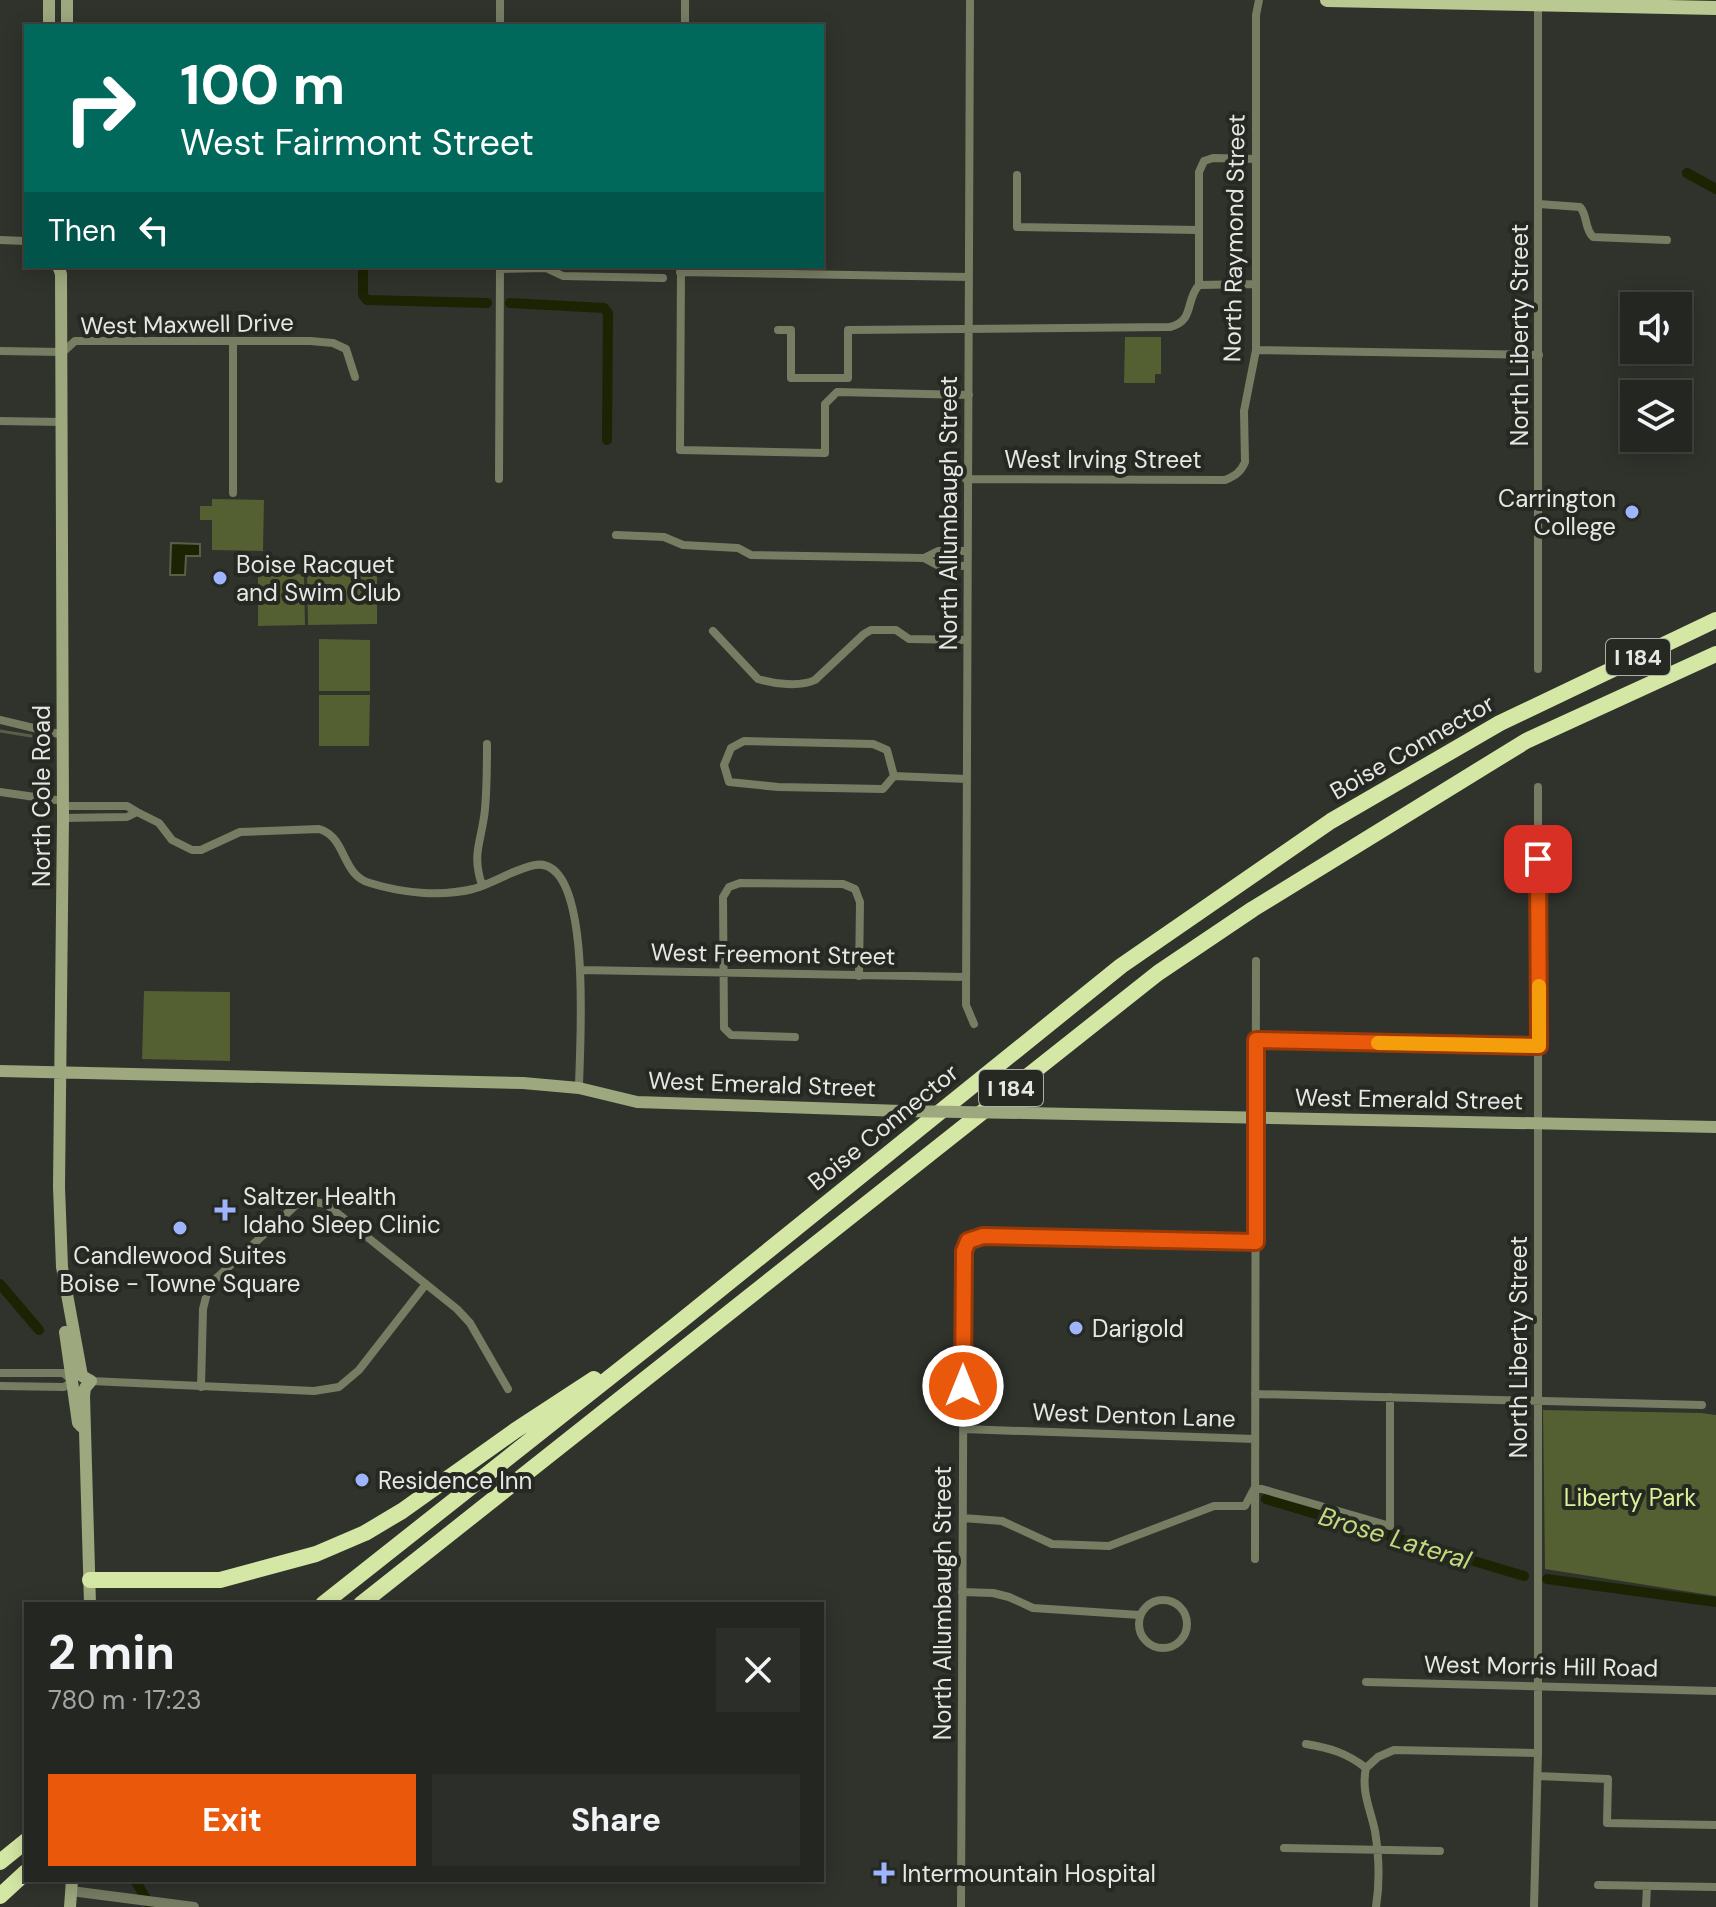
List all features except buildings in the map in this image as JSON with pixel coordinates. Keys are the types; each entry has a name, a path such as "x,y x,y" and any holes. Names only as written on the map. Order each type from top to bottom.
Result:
{"highway":[{"name":"Boise Connector","path":"326,1602 676,1325 1121,966 1325,825 1500,723 1716,620"},
{"name":"Boise Connector","path":"364,1602 1158,973 1253,909 1526,741 1716,654"},
{"path":"90,1580 220,1580 316,1554 365,1533 676,1325"},
{"path":"0,1862 24,1843"},
{"path":"0,1896 24,1874"}],"main road":[{"path":"49,0 49,24"},
{"path":"67,0 67,24"},
{"path":"1327,0 1716,8"},
{"name":"North Cole Road","path":"61,269 63,808 60,1244 70,1317 65,1332 78,1423 87,1434"},
{"name":"West Emerald Street","path":"0,1071 523,1083 579,1088 637,1102 902,1111 1716,1127"},
{"name":"North Cole Road","path":"70,1317 79,1329 91,1381 93,1422 87,1434 90,1602"},
{"path":"70,1907 71,1886"}],"street":[{"path":"500,0 500,24"},
{"path":"685,0 685,24"},
{"name":"North Allumbaugh Street","path":"970,0 966,1005 974,1024"},
{"name":"North Raymond Street","path":"1238,474 1245,462 1244,411 1256,350 1256,15 1259,0"},
{"name":"North Liberty Street","path":"1538,2 1538,669"},
{"path":"778,330 791,330 791,378 848,378 848,330 1178,325 1188,316 1192,294 1199,285 1199,172 1204,161 1213,158 1256,159"},
{"path":"1017,175 1017,227 1199,230"},
{"path":"1539,204 1580,207 1593,237 1667,240"},
{"path":"0,240 24,241"},
{"path":"499,479 500,268"},
{"path":"546,268 563,276 663,278"},
{"path":"969,277 680,269 680,450 825,453 825,404 837,392 969,395"},
{"path":"1199,285 1256,284"},
{"name":"West Maxwell Drive","path":"0,351 63,352 75,341 333,343 346,349 355,377"},
{"path":"233,341 233,493"},
{"path":"1256,350 1539,355"},
{"path":"0,421 63,422"},
{"name":"West Irving Street","path":"966,479 1225,480 1238,474"},
{"path":"616,535 664,537 683,545 738,548 751,555 924,558 937,565 967,566"},
{"path":"924,558 938,551 968,551"},
{"path":"713,631 758,679 768,682 808,683 815,680 871,630 896,630 909,639 967,640"},
{"path":"0,720 63,735"},
{"path":"744,741 873,744 887,750 894,776 883,789 778,787 729,782 724,765 731,748 744,741"},
{"path":"482,885 476,856 485,809 487,744"},
{"path":"894,776 967,779"},
{"name":"North Liberty Street","path":"1534,1907 1538,1776 1538,787"},
{"path":"0,792 63,808 127,806 159,823 172,840 192,850 211,846 240,832 319,829 334,837 356,877 370,883 425,893 463,890 533,865 546,866 556,873 571,901 579,937 579,1088"},
{"path":"795,1037 731,1035 724,1028 723,897 729,887 740,883 843,884 855,889 860,902 859,976"},
{"path":"1255,1559 1256,961"},
{"name":"West Freemont Street","path":"580,970 966,977"},
{"path":"1256,1040 1539,1046"},
{"path":"201,1387 203,1309 209,1285 296,1205 310,1201 326,1204 457,1309 470,1323 508,1389"},
{"name":"North Allumbaugh Street","path":"961,1907 964,1251 968,1241 983,1236 1256,1242"},
{"path":"91,1381 314,1391 339,1387 359,1370 426,1284"},
{"path":"0,1373 63,1373 73,1381 64,1387 0,1386"},
{"path":"1255,1394 1702,1405"},
{"path":"1255,1487 1390,1526 1390,1397"},
{"name":"West Denton Lane","path":"963,1429 1255,1439"},
{"path":"963,1518 1002,1521 1052,1544 1109,1546 1214,1506 1245,1506 1255,1487"},
{"path":"962,1592 1009,1597 1033,1608 1140,1615"},
{"path":"1167,1599 1186,1614 1187,1630 1172,1647 1156,1647 1149,1644 1139,1631 1140,1615 1151,1602 1167,1599"},
{"name":"West Morris Hill Road","path":"1366,1682 1716,1691"},
{"path":"1306,1744 1336,1750 1366,1768"},
{"path":"1376,1907 1377,1850 1364,1794 1366,1768 1378,1757 1394,1750 1538,1753"},
{"path":"1538,1776 1608,1779 1607,1823 1716,1825"},
{"path":"1284,1848 1440,1851"},
{"path":"1598,1885 1716,1887"},
{"path":"71,1886 194,1907"},
{"path":"1646,1907 1647,1886"}],"green space":[{"path":"1125,337 1161,337 1161,374 1155,374 1155,383 1124,383"},
{"path":"212,499 264,500 263,551 212,550 212,520 200,520 200,506 212,506"},
{"path":"377,573 377,624 308,625 307,574"},
{"path":"304,574 305,625 258,626 258,575"},
{"path":"319,639 370,640 370,691 319,691"},
{"path":"319,695 370,695 369,746 319,746"},
{"path":"144,991 230,992 230,1061 142,1059"},
{"name":"Liberty Park","path":"1543,1410 1716,1415 1716,1596 1545,1569"}],"shaded area":[{"path":"171,543 200,544 200,556 186,556 185,575 170,575"}],"waterway":[{"path":"1687,173 1716,189"},
{"path":"363,268 363,295 367,300 487,303"},
{"path":"510,303 604,308 608,313 607,440"},
{"path":"0,731 31,736"},
{"path":"0,1284 39,1330"},
{"name":"Brose Lateral","path":"1266,1499 1524,1576"},
{"name":"Brose Lateral","path":"1547,1579 1716,1602"},
{"path":"136,1882 151,1907"}],"slow traffic":[{"path":"1378,1043 1539,1046 1539,986"}],"place":[{"name":"Carrington College","path":"1632,512"},
{"name":"Boise Racquet and Swim Club","path":"220,578"},
{"name":"Saltzer Health Idaho Sleep Clinic","path":"225,1210"},
{"name":"Candlewood Suites Boise - Towne Square","path":"180,1228"},
{"name":"Darigold","path":"1076,1328"},
{"name":"Residence Inn","path":"362,1480"},
{"name":"Intermountain Hospital","path":"884,1873"}],"route":[{"path":"963,1386 964,1251 968,1241 983,1236 1256,1242 1256,1040 1539,1046 1538,859"}]}
